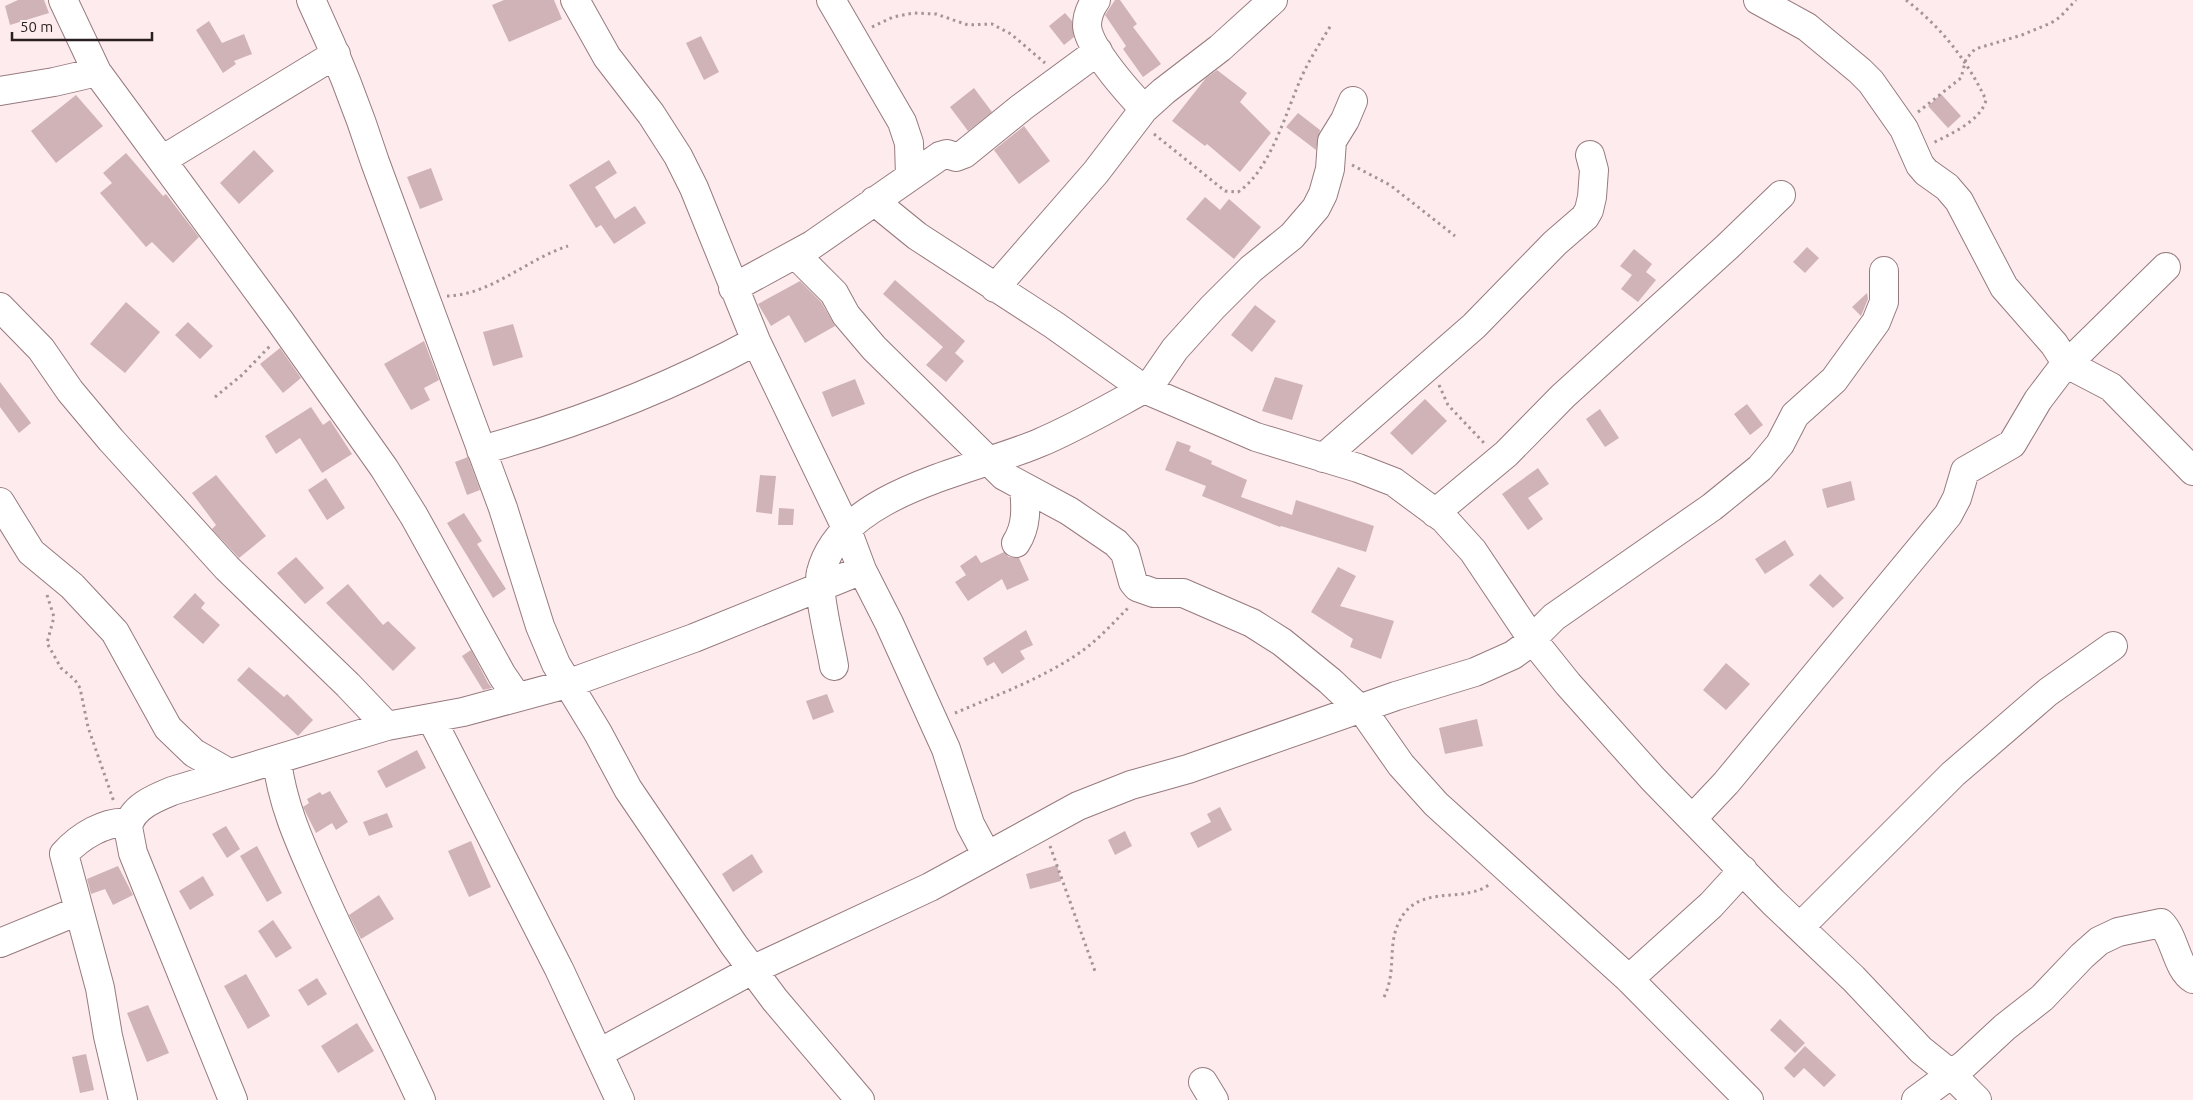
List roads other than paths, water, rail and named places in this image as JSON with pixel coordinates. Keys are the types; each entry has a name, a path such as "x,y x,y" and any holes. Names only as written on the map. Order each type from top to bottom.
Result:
{"street":[{"path":"63,0 97,72 285,328 384,468 414,516 502,675 518,697"},
{"path":"311,0 336,54 503,508 540,626 567,684 598,733 628,789 752,970 860,1100"},
{"path":"574,0 607,57 651,114 678,156 704,212 756,341 847,530 862,570 889,622 946,749 970,824 986,854"},
{"path":"830,0 902,122 909,143 910,176"},
{"path":"1096,0 1091,6 1087,24 1098,51 1141,113"},
{"path":"995,288 1096,172 1141,113 1164,91 1220,48 1273,0"},
{"path":"1758,0 1807,27 1860,71 1883,97 1901,123 1917,161 1926,172 1947,187 1960,201 2004,287 2054,344 2067,364 2111,387 2193,471"},
{"path":"734,288 796,255 945,154 957,157 964,154 1063,76 1098,51"},
{"path":"162,160 336,54"},
{"path":"0,91 54,82 97,72"},
{"path":"834,666 820,574 824,563 847,530 873,509 909,489 942,475 990,461 1058,435 1144,389 1153,381 1176,349 1212,308 1251,269 1282,245 1302,226 1316,208 1323,194 1332,141 1345,120 1353,101"},
{"path":"1323,458 1486,315 1555,243 1585,217 1592,197 1594,170 1590,155"},
{"path":"1435,512 1495,464 1563,396 1713,260 1781,195"},
{"path":"874,201 917,236 1054,326 1144,389 1248,434 1358,468 1394,482 1435,512 1457,532 1473,551 1532,639 1611,732 1692,819 1853,978 1921,1050 1951,1074 1977,1100"},
{"path":"796,255 834,293 846,315 874,348 1004,476 1068,511 1116,543 1125,553 1133,582 1141,589 1154,593 1183,593 1259,626 1330,680 1360,708 1419,786 1464,830 1629,979 1749,1100"},
{"path":"1692,819 1726,783 1948,515 1957,498 1964,472 2012,444 2038,400 2067,364 2166,267"},
{"path":"599,1053 752,970 899,902 1078,806 1131,785 1220,759 1360,708 1475,672 1513,654 1567,608 1712,507 1760,468 1780,444 1795,414 1834,380 1876,322 1884,302 1884,271"},
{"path":"0,307 41,349 70,391 111,440 228,568 348,684 388,726"},
{"path":"481,450 532,436 620,405 666,386 756,341"},
{"path":"1016,544 1023,530 1026,514 1024,488"},
{"path":"0,502 31,552 72,586 115,632 168,728 194,753 229,773"},
{"path":"123,1100 108,1036 100,988 64,854 95,831 109,824 124,822 140,808 160,796 229,773 388,726 431,718 567,684 694,638 862,570"},
{"path":"1800,927 1953,774 2048,692 2113,646"},
{"path":"431,718 560,969 620,1100"},
{"path":"277,760 283,795 302,846 351,959 421,1100"},
{"path":"124,822 143,881 233,1100"},
{"path":"1629,979 1711,905 1743,870"},
{"path":"0,943 78,911"},
{"path":"1916,1100 1951,1074 2042,998 2095,945 2118,932 2161,923 2172,940 2187,974 2193,979"}]}
